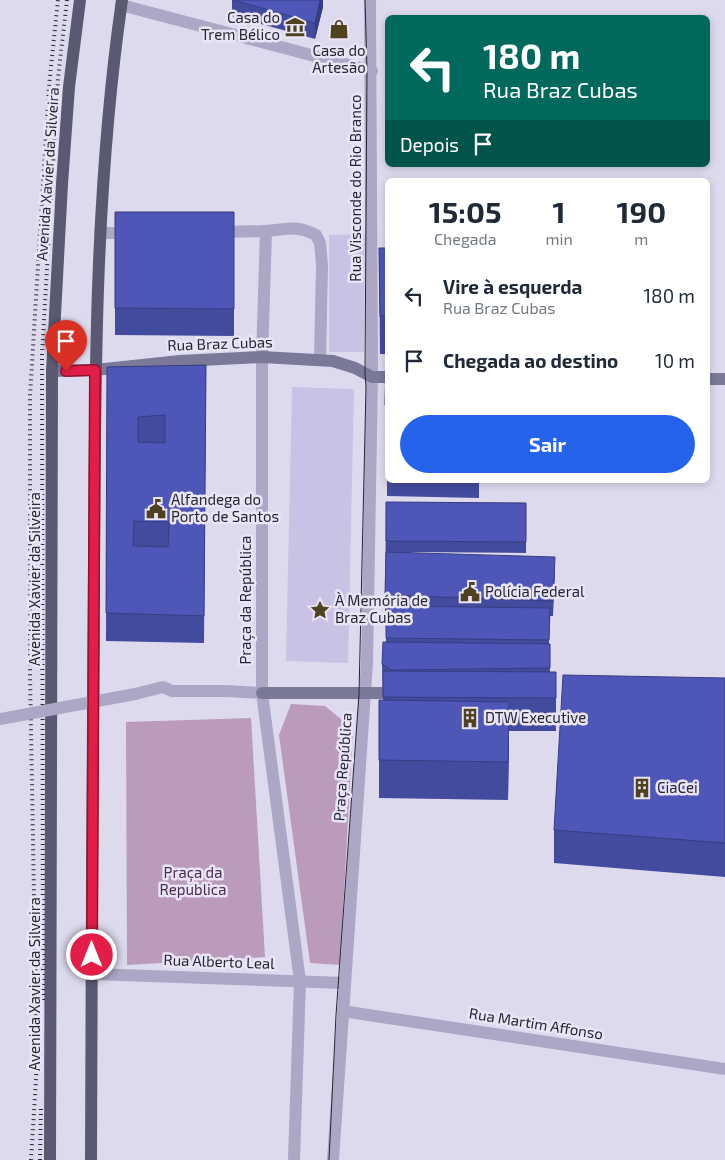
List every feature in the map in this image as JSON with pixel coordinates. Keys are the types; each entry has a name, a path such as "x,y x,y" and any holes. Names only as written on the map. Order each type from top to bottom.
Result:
{"main road":[{"name":"Avenida Xavier da Silveira","path":"50,1160 52,371 66,126 80,0"},
{"path":"91,1160 95,370 100,233 110,105 122,3"}],"street":[{"name":"Rua Visconde do Rio Branco","path":"370,0 372,71 372,377"},
{"path":"122,3 372,71"},
{"path":"207,232 303,228 316,235 320,244 322,265 320,360"},
{"name":"Praça da República","path":"262,693 262,357 266,231"},
{"path":"100,233 149,233"},
{"name":"Rua Braz Cubas","path":"52,371 95,370 180,361 262,357 320,360 344,364 372,377 385,377"},
{"name":"Praça República","path":"333,1160 365,693 370,552 372,377"},
{"path":"710,379 725,379"},
{"path":"0,719 135,694 162,687 172,691 415,693"},
{"path":"262,693 300,981 294,1160"},
{"name":"Rua Alberto Leal","path":"92,974 344,984"},
{"name":"Rua Martim Affonso","path":"342,1011 725,1069"}],"green space":[{"path":"291,704 325,706 353,729 340,965 310,963 279,735"},
{"name":"Praça da Republica","path":"251,718 265,957 127,965 126,722"}],"shaded area":[{"path":"365,234 364,352 329,352 329,235"},
{"path":"292,387 354,389 348,663 286,661"}],"building":[{"path":"233,0 320,0 315,23"},
{"path":"115,212 234,212 234,309 115,308"},
{"path":"379,248 385,248 385,316 380,316"},
{"name":"Alfandega do Porto de Santos","path":"206,365 204,616 106,613 107,367","holes":["165,415 165,443 138,442 138,417","134,521 169,522 168,547 133,546"]},
{"path":"386,502 526,503 526,542 386,541"},
{"name":"Polícia Federal","path":"386,552 555,557 553,601 385,595"},
{"path":"386,606 550,608 549,640 386,638"},
{"path":"383,642 550,644 550,668 391,670 382,664"},
{"path":"383,671 556,672 556,698 383,697"},
{"name":"CiaCei","path":"563,675 725,678 725,843 554,830"},
{"path":"379,700 509,702 508,762 379,760"}],"tram line":[{"path":"329,1160 336,1015 359,694 366,387 367,69 365,0"}],"railway":[{"path":"31,1160 37,1063 30,674 30,396 49,86 58,0"},
{"path":"43,1000 42,355 58,78 67,0"},
{"path":"40,1160 41,1108"}],"place":[{"name":"Casa do Trem Bélico","path":"295,27"},
{"name":"Casa do Artesão","path":"339,29"},
{"name":"Alfandega do Porto de Santos","path":"156,509"},
{"name":"Polícia Federal","path":"470,592"},
{"name":"À Memória de Braz Cubas","path":"320,610"},
{"name":"DTW Executive","path":"470,718"},
{"name":"CiaCei","path":"642,788"}],"route":[{"path":"66,371 95,370 92,955"}]}
